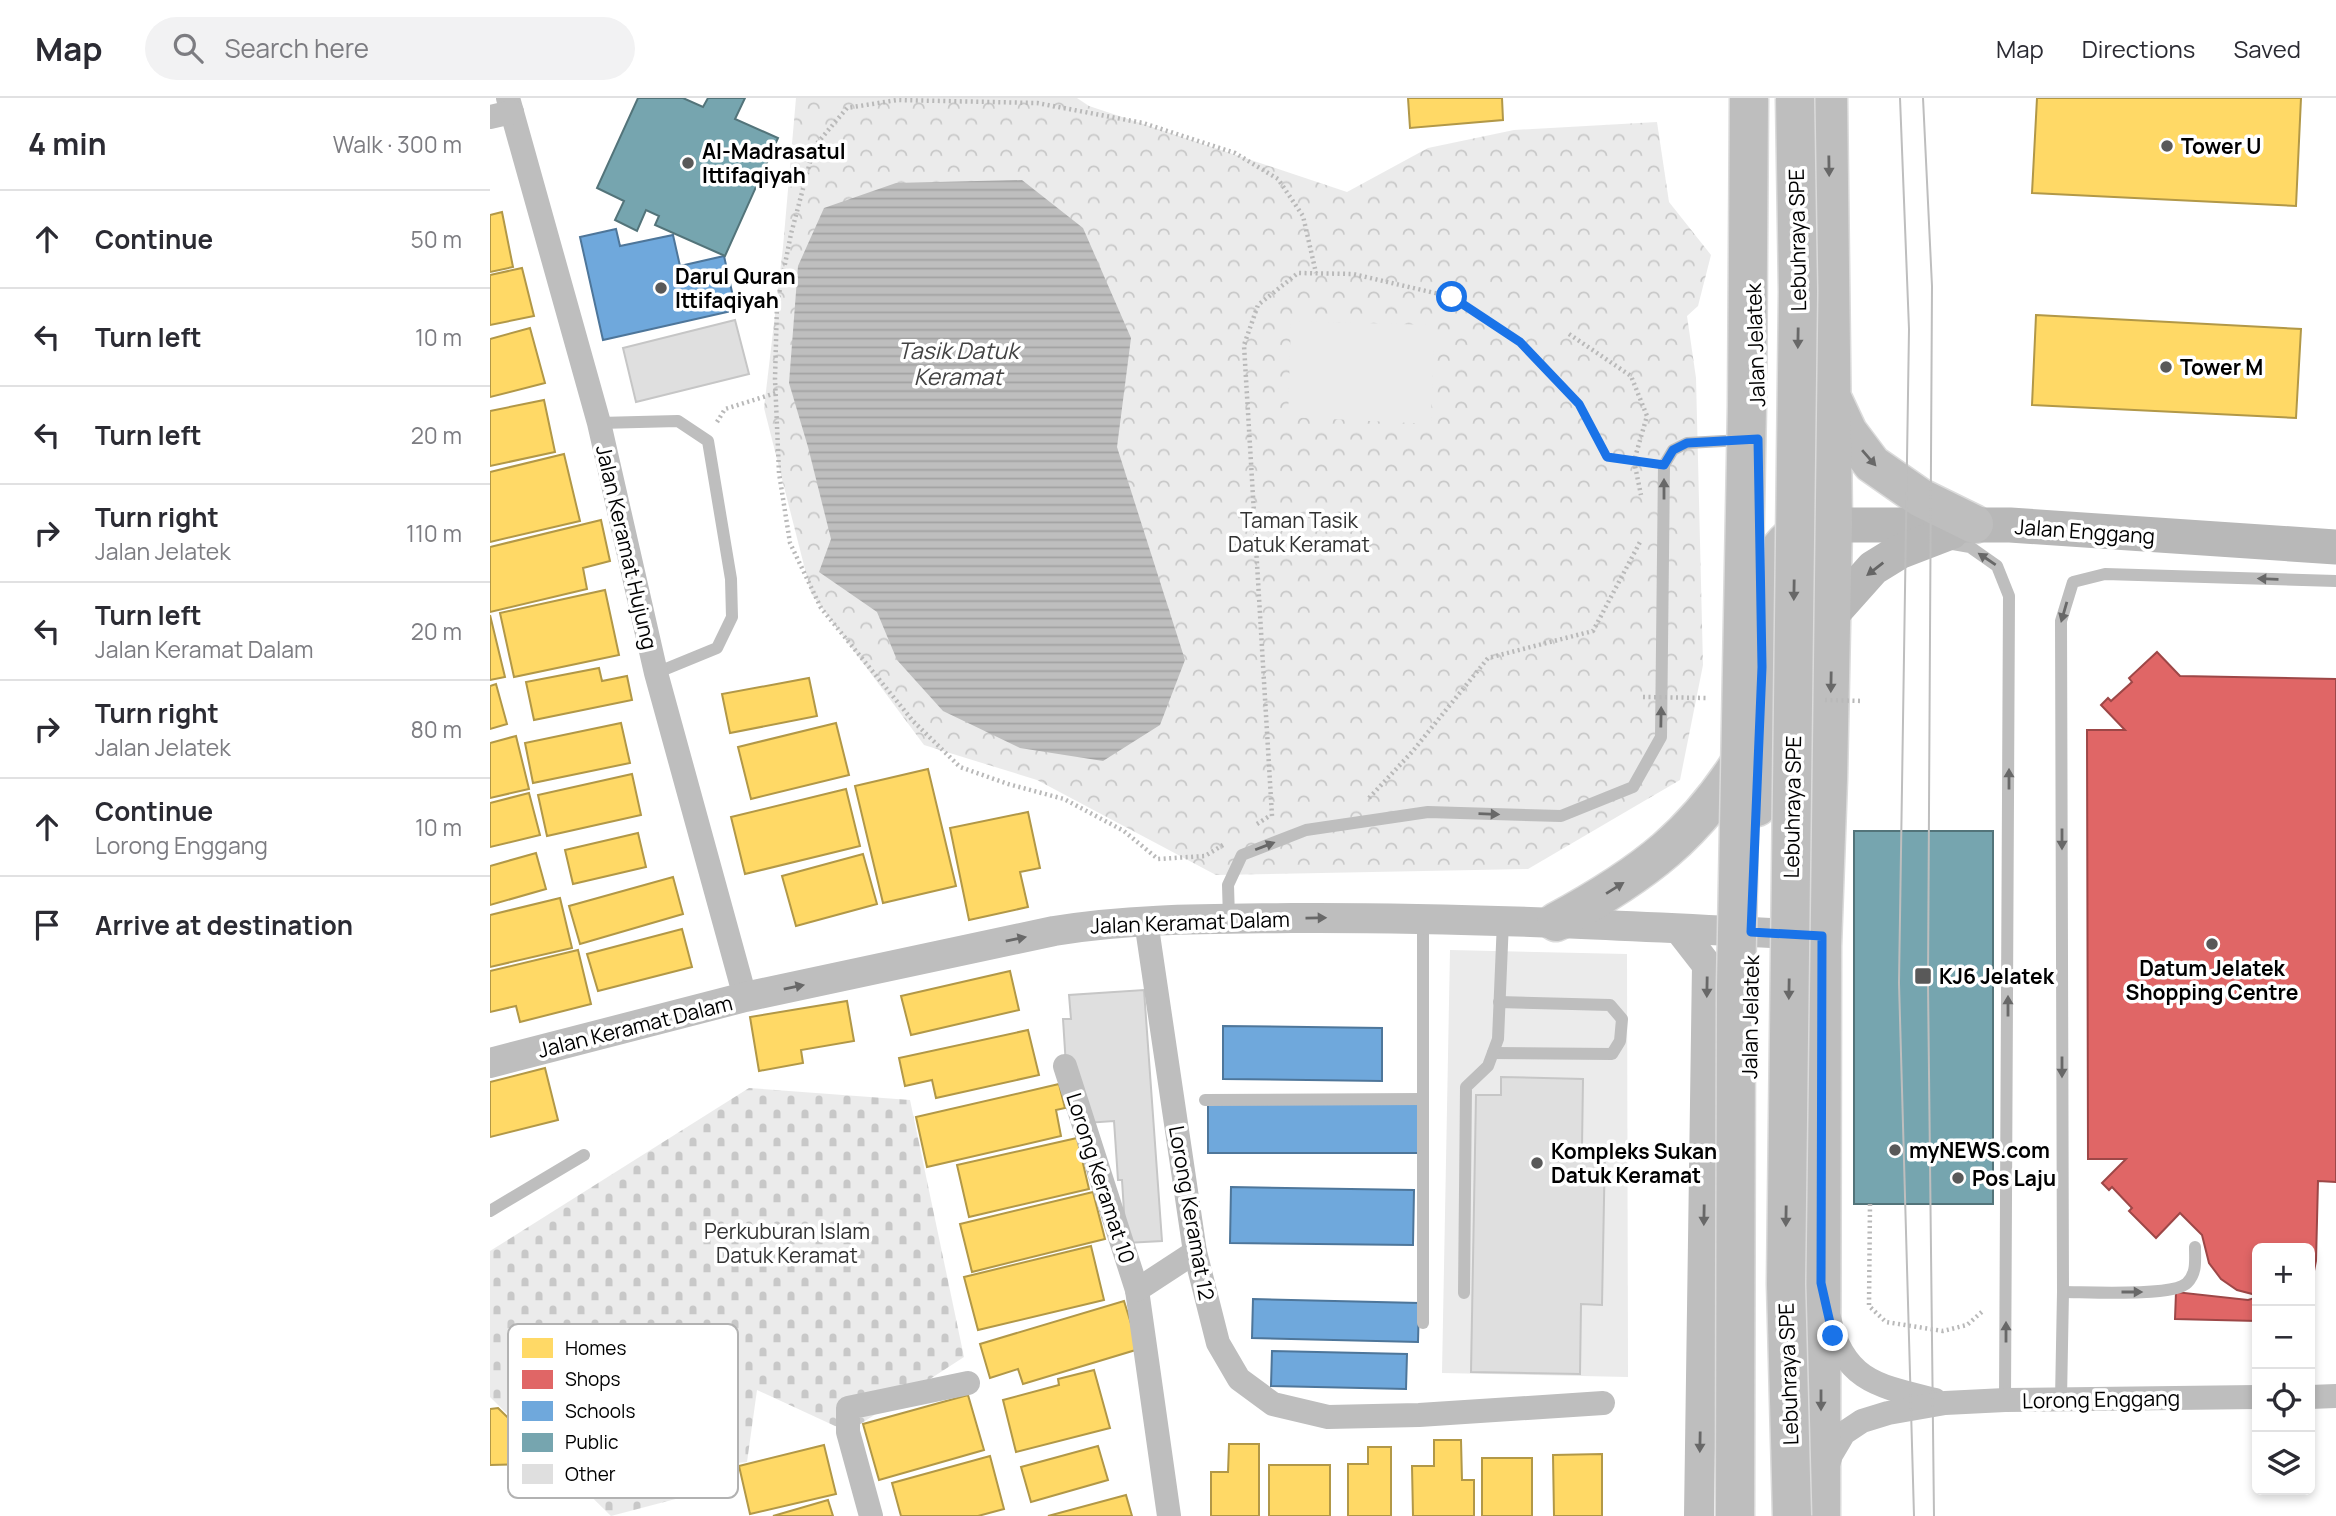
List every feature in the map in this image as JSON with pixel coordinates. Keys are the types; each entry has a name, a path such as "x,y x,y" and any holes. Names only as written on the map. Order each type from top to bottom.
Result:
{"main road":[{"name":"Jalan Jelatek","path":"1741,1516 1751,932 1761,729 1758,439 1748,98"},
{"path":"1735,1516 1735,999 1746,420 1748,98"},
{"name":"Lebuhraya SPE","path":"1793,1516 1786,1284 1798,292 1795,98"},
{"path":"1821,1501 1822,936 1833,525 1828,98"},
{"path":"1833,401 1848,432 1872,464 1921,498 1974,524"},
{"path":"1832,614 1873,569 1899,552 1974,524"},
{"name":"Jalan Enggang","path":"1833,525 1974,524 2336,547"},
{"path":"1760,590 1771,561 1784,541 1800,530 1815,525 1833,525"},
{"path":"1556,922 1636,874 1673,845 1708,809 1733,776 1761,729"}],"street":[{"name":"Jalan Keramat Hujung","path":"503,109 598,423 656,673 745,997"},
{"name":"Jalan Keramat Dalam","path":"490,1063 745,997 1054,930 1096,924 1146,920 1423,919 1556,922 1822,936"},
{"name":"Lorong Keramat 12","path":"1146,920 1195,1252 1219,1343 1239,1379 1273,1404 1328,1417 1419,1415 1603,1403"},
{"path":"1679,929 1707,965 1699,1516"},
{"name":"Lorong Keramat 10","path":"1065,1066 1137,1290 1169,1516"},
{"name":"Lorong Keramat 10","path":"1137,1290 1195,1252"},
{"name":"Lorong Enggang","path":"1821,1283 1833,1336 1847,1362 1864,1378 1890,1389 1945,1403"},
{"path":"871,1516 848,1432 848,1408 968,1383"},
{"path":"2315,1396 2336,1396"},
{"name":"Lorong Enggang","path":"1821,1501 1831,1455 1844,1433 1862,1421 1888,1413 1945,1403 2005,1400 2252,1397"}],"lane":[{"path":"598,423 678,421 708,441 731,579 732,617 718,648 656,673"},
{"path":"1229,919 1228,885 1242,855 1306,830 1428,812 1561,816 1633,787 1661,737 1664,465 1673,450 1687,443 1758,439"},
{"path":"1930,539 1969,547 1997,566 2009,596 2005,1400"},
{"path":"2061,1399 2061,621 2073,582 2105,573 2336,581"},
{"path":"1423,919 1423,1323"},
{"path":"1464,1293 1466,1087 1488,1066 1498,1039 1503,921"},
{"path":"1493,1053 1612,1054 1620,1041 1622,1019 1610,1005 1499,1002"},
{"path":"1205,1100 1423,1099"},
{"path":"490,1211 584,1155"},
{"path":"2063,1292 2168,1292 2185,1285 2195,1272 2195,1247"}],"path":[{"path":"1227,842 1205,856 1157,859 1124,831 1064,799 1008,784 960,766 913,722 821,608 790,543 779,473 776,393 778,304 791,234 814,147 846,108 897,100 1037,103 1143,123 1235,153 1278,179 1297,207 1303,216 1316,273"},
{"path":"1271,815 1244,345 1258,305 1298,273 1353,274 1452,297 1520,342 1579,404 1607,457 1664,465"},
{"path":"1569,334 1631,376 1647,416 1634,461 1642,506"},
{"path":"708,441 724,409 776,393"},
{"path":"1345,824 1412,752 1488,658 1593,631 1639,546 1641,537"},
{"path":"1249,829 1271,815"},
{"path":"1271,815 1306,830"},
{"path":"1870,1204 1869,1306 1886,1322 1943,1331 1968,1325 1991,1304"}],"green space":[{"name":"Taman Tasik Datuk Keramat","path":"796,98 1077,98 1089,106 1347,192 1428,148 1514,130 1657,122 1669,202 1711,255 1698,306 1687,316 1696,378 1703,665 1680,780 1528,869 1216,875 1037,780 924,745 811,593 764,408 783,247"},
{"path":"1291,321 1434,325 1431,424 1288,417"},
{"name":"Kompleks Sukan Datuk Keramat","path":"1450,950 1627,954 1628,1377 1442,1373"},
{"name":"Perkuburan Islam Datuk Keramat","path":"749,1088 910,1100 964,1357 848,1432 757,1390 747,1462 738,1463 738,1324 508,1324 508,1415 490,1397 490,1251"},
{"name":"Perkuburan Islam Datuk Keramat","path":"593,1498 679,1498 611,1516"}],"water":[{"name":"Tasik Datuk Keramat","path":"1022,180 1083,228 1131,338 1117,447 1185,660 1160,725 1103,761 1020,748 943,711 897,660 877,612 819,572 831,539 789,383 798,266 824,208 896,183"}],"building: Homes":[{"path":"1408,98 1502,98 1503,120 1410,128"},
{"name":"Tower U","path":"2037,98 2301,98 2296,206 2032,193"},
{"path":"502,212 513,267 490,272 490,215"},
{"path":"522,268 534,316 490,325 490,275"},
{"name":"Tower M","path":"2036,315 2301,329 2296,418 2032,405"},
{"path":"530,328 545,383 490,397 490,339"},
{"path":"544,400 555,452 490,466 490,411"},
{"path":"564,454 580,521 490,542 490,472"},
{"path":"601,520 610,561 583,568 587,589 490,612 490,547"},
{"path":"605,590 619,655 514,677 500,613"},
{"path":"490,615 505,677 490,680"},
{"path":"599,668 602,681 627,676 632,700 534,720 526,682"},
{"path":"809,678 817,716 730,733 722,694"},
{"path":"496,684 507,724 490,729 490,686"},
{"path":"621,723 630,763 533,783 525,743"},
{"path":"836,723 849,775 751,799 738,747"},
{"path":"516,736 529,789 490,798 490,743"},
{"path":"928,769 956,886 883,903 855,786"},
{"path":"632,774 641,815 547,836 538,795"},
{"path":"846,789 860,846 745,874 731,817"},
{"path":"529,793 540,835 490,847 490,803"},
{"path":"1028,812 1040,868 1020,872 1028,907 969,920 950,828"},
{"path":"638,833 646,867 573,884 565,850"},
{"path":"536,853 546,889 490,905 490,866"},
{"path":"863,854 877,904 796,926 782,876"},
{"path":"673,877 683,914 580,944 569,906"},
{"path":"560,898 572,948 490,967 490,915"},
{"path":"682,929 692,967 598,991 587,954"},
{"path":"578,950 591,1004 520,1022 516,1006 490,1012 490,971"},
{"path":"1010,971 1019,1010 911,1035 901,996"},
{"path":"847,1001 854,1041 801,1050 803,1063 759,1071 750,1017"},
{"path":"1028,1030 1039,1075 936,1098 932,1080 905,1086 899,1058"},
{"path":"545,1068 558,1120 490,1137 490,1082"},
{"path":"1059,1084 1065,1108 1056,1110 1061,1136 927,1167 916,1117"},
{"path":"1077,1138 1089,1189 969,1217 957,1165"},
{"path":"1093,1192 1105,1239 972,1272 960,1224"},
{"path":"1091,1246 1104,1300 978,1330 964,1277"},
{"path":"1124,1301 1139,1349 1023,1384 1018,1369 990,1378 980,1344"},
{"path":"1094,1370 1110,1428 1016,1452 1003,1400 1059,1385 1058,1379"},
{"path":"968,1395 984,1450 879,1480 863,1424"},
{"path":"498,1408 508,1418 508,1465 490,1465 490,1409"},
{"path":"1434,1440 1461,1440 1462,1480 1474,1480 1474,1516 1413,1516 1412,1466 1434,1466"},
{"path":"1229,1444 1259,1444 1259,1516 1211,1516 1211,1472 1228,1472"},
{"path":"824,1445 836,1494 750,1514 739,1466"},
{"path":"1098,1446 1108,1480 1031,1502 1021,1467"},
{"path":"1368,1447 1391,1447 1391,1516 1348,1516 1348,1464 1368,1464"},
{"path":"1602,1454 1602,1516 1554,1516 1553,1455"},
{"path":"990,1456 1004,1509 978,1516 901,1516 892,1483"},
{"path":"1482,1458 1532,1458 1532,1516 1482,1516"},
{"path":"1269,1465 1330,1465 1330,1516 1269,1516"},
{"path":"1126,1495 1132,1516 1048,1516"},
{"path":"828,1500 833,1516 773,1516"}],"building: Shops":[{"name":"Datum Jelatek Shopping Centre","path":"2157,652 2180,676 2336,679 2336,1182 2318,1181 2315,1266 2315,1243 2252,1243 2252,1294 2237,1290 2221,1279 2209,1263 2202,1235 2180,1213 2156,1238 2129,1211 2132,1208 2112,1187 2109,1190 2102,1183 2126,1159 2088,1159 2087,730 2125,730 2101,705 2108,698 2111,701 2132,682 2129,678"},
{"name":"Datum Jelatek Shopping Centre","path":"2176,1292 2252,1299 2252,1321 2175,1319"}],"building: Schools":[{"name":"Darul Quran Ittifaqiyah","path":"616,229 620,246 673,235 680,266 724,256 736,310 603,340 580,237"},
{"path":"1223,1026 1382,1028 1382,1081 1223,1079"},
{"path":"1208,1096 1418,1096 1418,1153 1208,1153"},
{"path":"1231,1187 1414,1190 1413,1245 1230,1243"},
{"path":"1253,1299 1419,1303 1418,1342 1252,1338"},
{"path":"1272,1351 1407,1354 1406,1389 1271,1386"}],"building: Public":[{"name":"Al-Madrasatul Ittifaqiyah","path":"638,98 683,98 703,107 708,98 745,98 735,119 778,138 725,256 655,225 659,216 646,210 637,231 615,220 624,201 597,188"},
{"name":"KJ6 Jelatek","path":"1854,831 1993,831 1993,1204 1854,1204"}],"building: Other":[{"path":"735,320 749,374 636,402 623,348"},
{"path":"1144,990 1162,1241 1126,1243 1122,1180 1118,1180 1114,1121 1086,1123 1066,1066 1063,1019 1071,1019 1069,995"},
{"path":"1501,1077 1583,1079 1582,1147 1605,1148 1602,1305 1581,1304 1580,1374 1471,1372 1476,1095 1501,1095"}],"tram line":[{"path":"1900,98 1909,329 1899,983 1914,1516"},
{"path":"1923,98 1932,286 1928,984 1934,1516"}],"place":[{"name":"Tower U","path":"2167,146"},
{"name":"Al-Madrasatul Ittifaqiyah","path":"688,163"},
{"name":"Darul Quran Ittifaqiyah","path":"661,288"},
{"name":"Tower M","path":"2166,367"},
{"name":"Datum Jelatek Shopping Centre","path":"2212,944"},
{"name":"KJ6 Jelatek","path":"1923,976"},
{"name":"myNEWS.com","path":"1895,1150"},
{"name":"Kompleks Sukan Datuk Keramat","path":"1537,1163"},
{"name":"Pos Laju","path":"1958,1178"}],"route":[{"path":"1452,297 1520,342 1579,404 1607,457 1664,465 1673,450 1687,443 1758,439 1762,667 1751,932 1822,936 1821,1283 1833,1336"}]}
